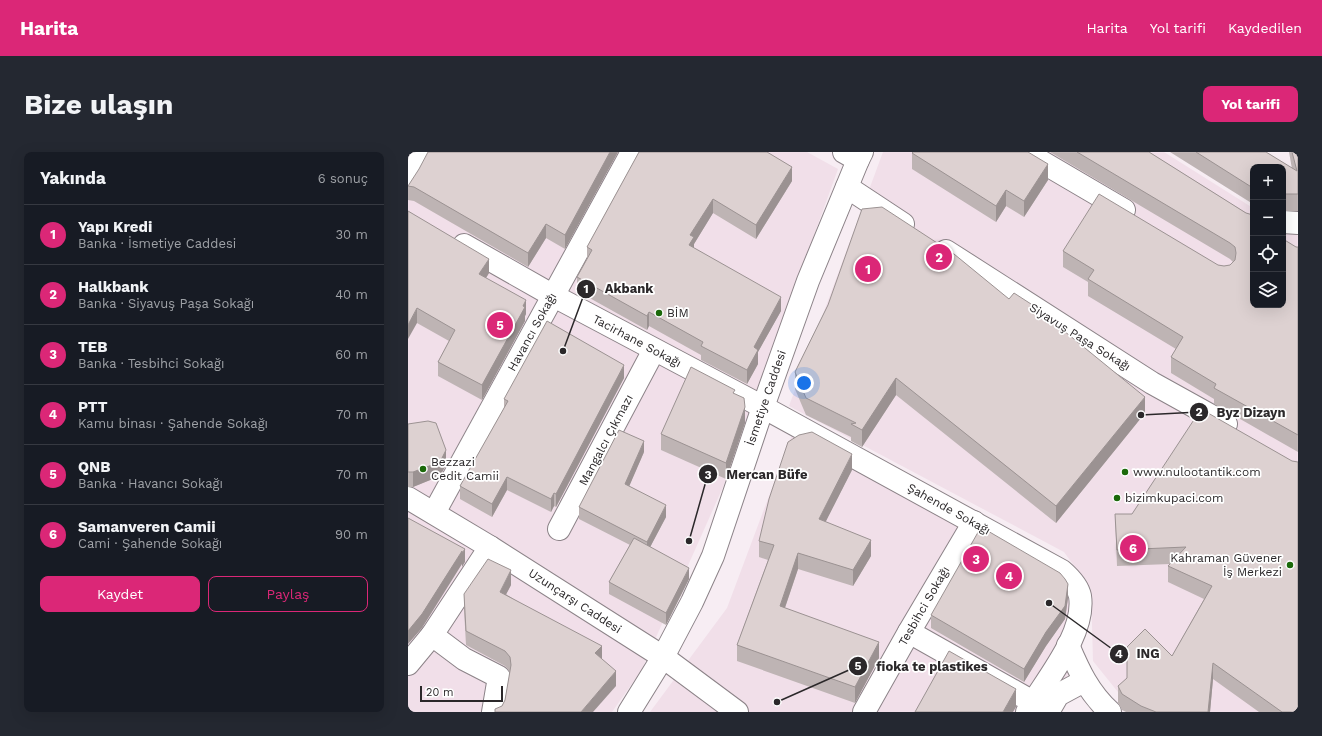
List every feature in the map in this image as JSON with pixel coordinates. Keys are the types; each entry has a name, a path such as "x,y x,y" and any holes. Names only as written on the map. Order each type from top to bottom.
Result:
{"street":[{"path":"408,177 421,152"},
{"name":"Havancı Sokağı","path":"434,513 552,295 632,152"},
{"path":"1025,152 1142,221"},
{"name":"İsmetiye Caddesi","path":"628,712 663,657 692,602 713,556 763,407 808,281 847,187 854,155"},
{"name":"Siyavuş Paşa Sokağı","path":"847,187 1152,383 1243,434"},
{"path":"1286,222 1298,224"},
{"name":"Tacirhane Sokağı","path":"449,236 552,295 763,407"},
{"name":"Mangalcı Çıkmazı","path":"558,529 654,350"},
{"name":"Şahende Sokağı","path":"763,407 1062,571 1073,581 1080,595 1080,618 1068,646 1036,708"},
{"name":"Uzunçarşı Caddesi","path":"408,498 490,547 663,657 737,712"},
{"name":"Tesbihci Sokağı","path":"864,712 974,522"},
{"path":"408,664 432,635 490,547"},
{"path":"909,632 1036,708 1084,681"},
{"path":"432,635 464,659 499,677 493,712"},
{"path":"1068,646 1084,681 1097,700 1110,712"}],"shaded area":[{"path":"408,152 807,152 838,169 723,487 641,671 612,712 408,712"},
{"path":"883,152 1164,152 1250,206 1250,308 1286,308 1286,228 1298,236 1298,712 1156,712 1122,697 1093,661 1091,589 1064,552 789,406"},
{"path":"793,432 1066,585 1075,600 1077,661 1043,712 650,712 727,608"}],"building":[{"path":"428,152 610,152 565,235 546,224 528,253 414,187 408,186"},
{"path":"639,152 767,152 792,167 756,225 713,199 690,235 694,237 689,245 781,297 754,347 758,350 747,370 701,346 703,342 649,312 647,316 577,277 592,250 587,247"},
{"path":"1028,152 1048,164 1024,201 1006,190 996,206 912,153"},
{"path":"1077,152 1149,152 1250,214 1250,308 1286,308 1286,241 1298,247 1298,435 1214,388 1216,384 1171,357 1183,337 1088,279 1094,270 1063,251 1099,194 1218,265 1230,265 1235,260 1235,247"},
{"path":"1196,152 1266,152 1286,164 1250,164 1250,186"},
{"path":"1292,152 1298,152 1298,194 1286,194 1286,164 1297,171"},
{"path":"882,207 954,254 1009,299 1014,293 1031,304 1145,397 1056,506 896,378 862,430 851,424 856,423 806,398 795,372 828,305 862,209"},
{"path":"408,211 489,259 479,274 526,300 523,306 525,307 482,385 438,362 455,330 417,308 408,325"},
{"path":"547,321 624,365 556,494 554,493 551,499 507,477 492,504 460,486 508,401 504,399"},
{"path":"691,367 735,390 733,393 744,398 745,407 726,463 661,434"},
{"path":"1201,409 1292,461 1298,462 1298,712 1282,712 1213,663 1208,712 1156,712 1141,706 1122,694 1118,686 1127,678 1127,647 1145,629 1172,656 1212,586 1168,566 1186,547 1117,550 1115,514 1132,514"},
{"name":"Bezzazi Cedit Camii","path":"428,421 436,423 446,450 440,462 413,472 408,472 408,424"},
{"path":"619,430 644,441 625,484 666,505 647,542 579,507"},
{"path":"812,432 852,454 819,519 871,540 853,570 798,553 780,606 879,642 855,687 737,645 774,545 759,541 769,499 788,442 799,435"},
{"path":"408,518 465,549 462,553 462,551 422,614 408,631"},
{"path":"981,527 1060,573 1068,584 1065,606 1046,632 1024,669 931,615"},
{"path":"634,538 689,568 666,613 609,582"},
{"path":"488,559 511,570 500,592 602,646 595,653 616,671 581,712 495,712 495,709 502,706 505,700 511,665 510,657 505,651 466,631 464,594"},
{"path":"949,651 1016,689 1003,712 915,712"}],"place":[{"name":"Halkbank","path":"939,257"},
{"name":"Yapı Kredi","path":"868,269"},
{"name":"BİM","path":"659,313"},
{"name":"QNB","path":"500,325"},
{"name":"Akbank","path":"563,351"},
{"name":"Byz Dizayn","path":"1141,415"},
{"name":"Bezzazi Cedit Camii","path":"423,469"},
{"name":"www.nulootantik.com","path":"1125,472"},
{"name":"bizimkupaci.com","path":"1117,498"},
{"name":"Mercan Büfe","path":"689,541"},
{"name":"Samanveren Camii","path":"1133,548"},
{"name":"TEB","path":"976,559"},
{"name":"Kahraman Güvener İş Merkezi","path":"1290,565"},
{"name":"PTT","path":"1009,576"},
{"name":"ING","path":"1049,603"},
{"name":"fioka te plastikes","path":"777,702"}]}
